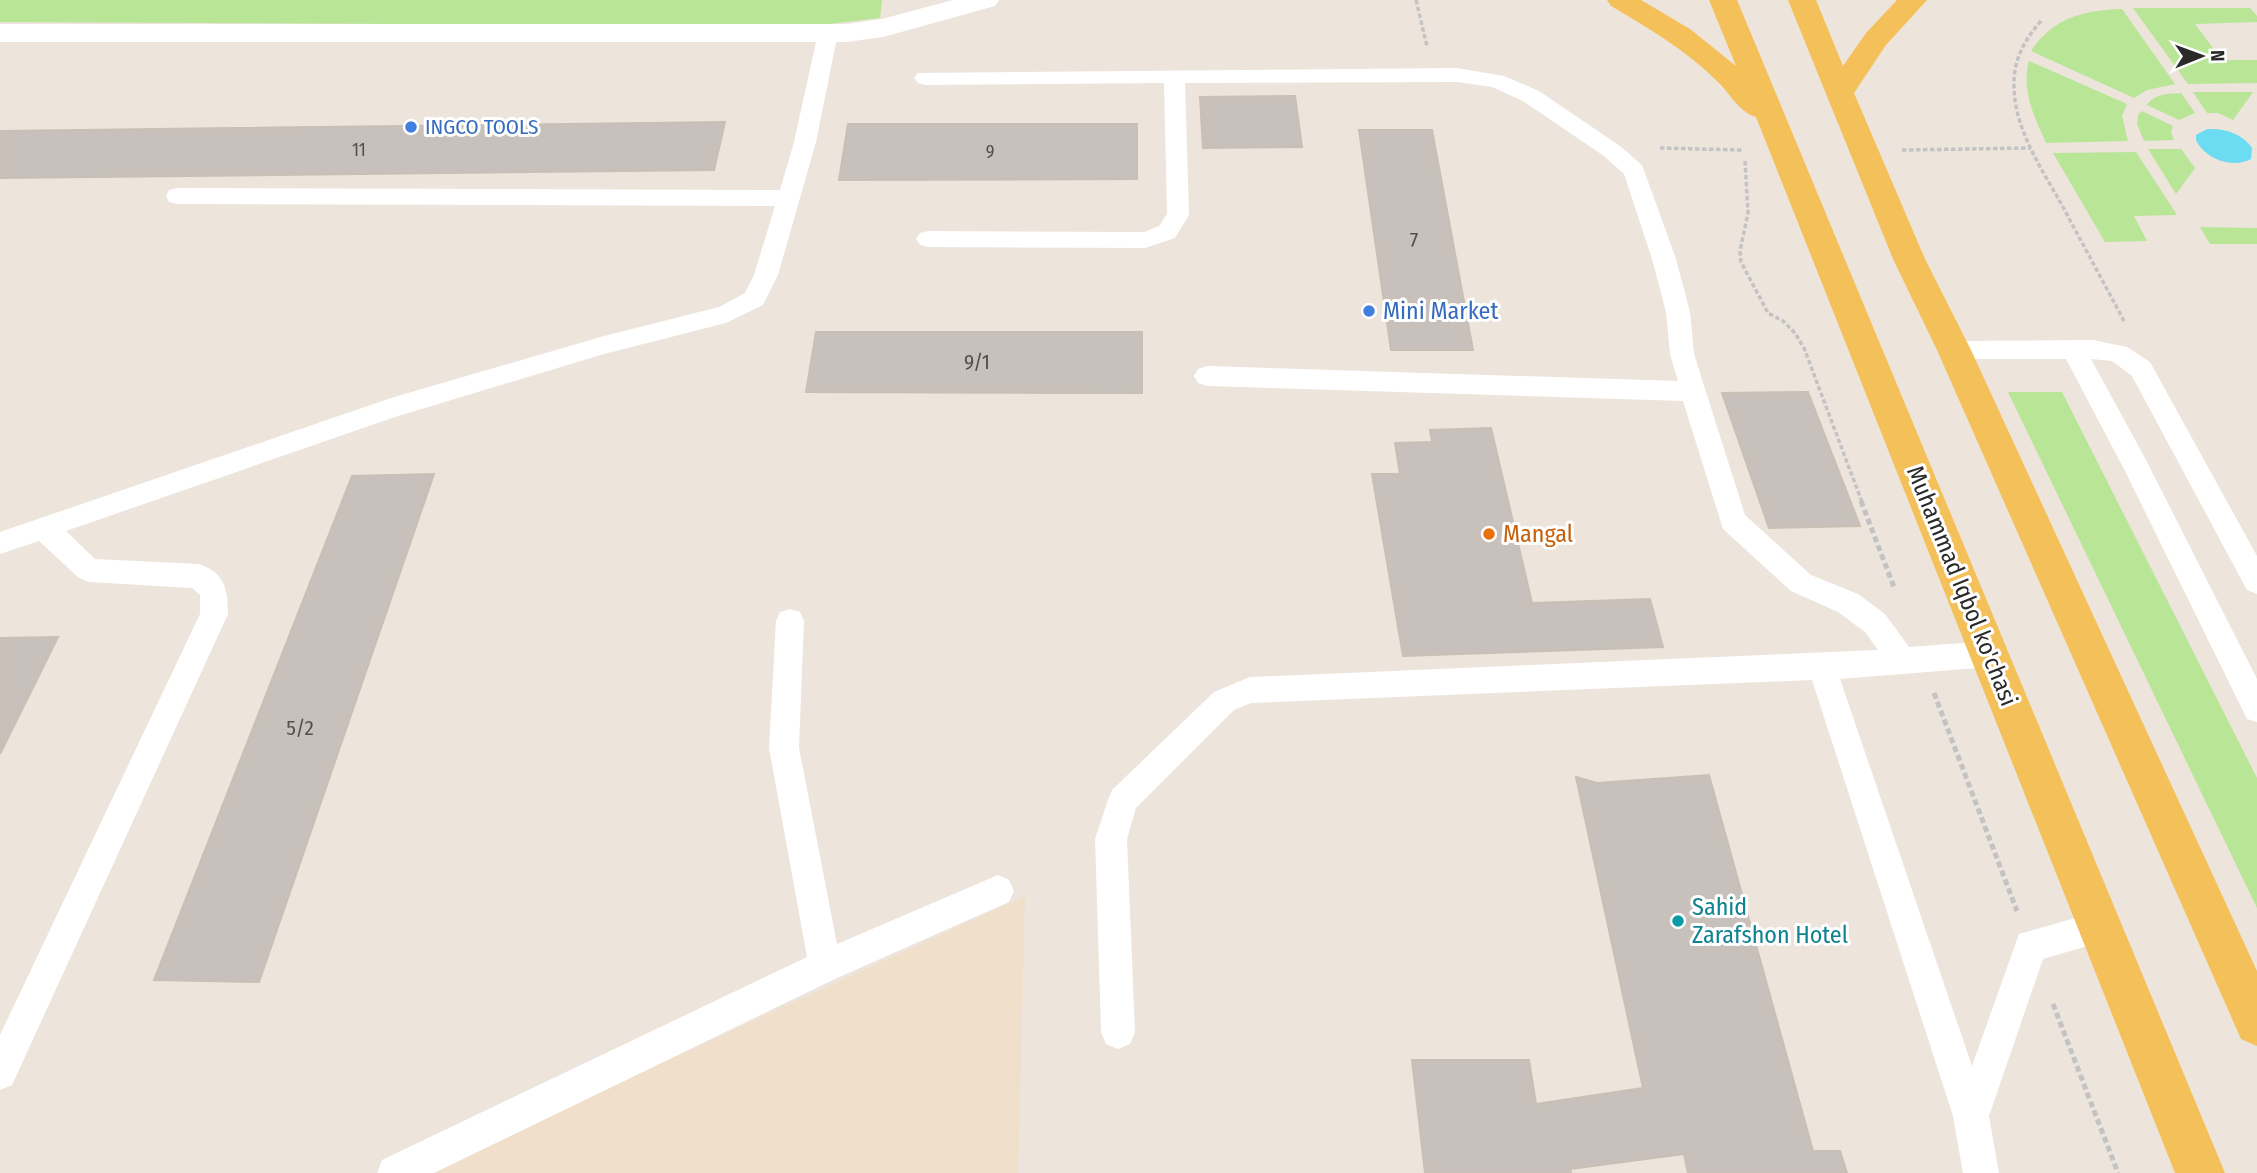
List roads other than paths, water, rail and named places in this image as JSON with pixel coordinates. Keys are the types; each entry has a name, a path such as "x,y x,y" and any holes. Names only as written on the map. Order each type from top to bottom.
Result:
{"main road":[{"path":"1620,0 1680,35 1729,76 1772,122"},
{"name":"Muhammad Iqbol ko'chasi","path":"1723,0 2200,1173"},
{"path":"1802,0 1909,259 1954,350 2257,1023"},
{"path":"1840,92 1876,39 1913,0"}],"street":[{"path":"0,33 828,33 883,28 985,0"}],"lane":[{"path":"0,543 391,408 604,345 726,314 754,299 766,275 806,142 828,33"},
{"path":"925,78 1457,75 1497,81 1531,96 1612,151 1634,170 1678,312 1682,354 1692,391 1733,521 1801,583 1848,603 1875,623 1901,659"},
{"path":"928,239 1145,240 1167,232 1178,215 1174,77"},
{"path":"177,196 789,198"},
{"path":"1954,350 2114,350 2132,358 2141,369 2257,582"},
{"path":"2074,350 2257,709"},
{"path":"1207,376 1692,391"},
{"path":"0,1073 214,614 214,592 199,576 89,570 44,528"},
{"path":"790,621 784,748 825,966"},
{"path":"1118,1032 1111,839 1123,800 1224,701 1250,690 1822,667 1990,654"},
{"path":"1822,667 1971,1116 1981,1173"},
{"path":"395,1173 825,966 998,891"},
{"path":"1971,1116 2031,946 2100,927"}],"water":[{"path":"2207,129 2220,129 2238,135 2252,148 2251,159 2236,163 2212,157 2196,140 2196,135"}],"place":[{"name":"INGCO TOOLS","path":"411,127"},
{"name":"Mini Market","path":"1369,311"},
{"name":"Mangal","path":"1489,534"},
{"name":"Sahid Zarafshon Hotel","path":"1678,921"}]}
